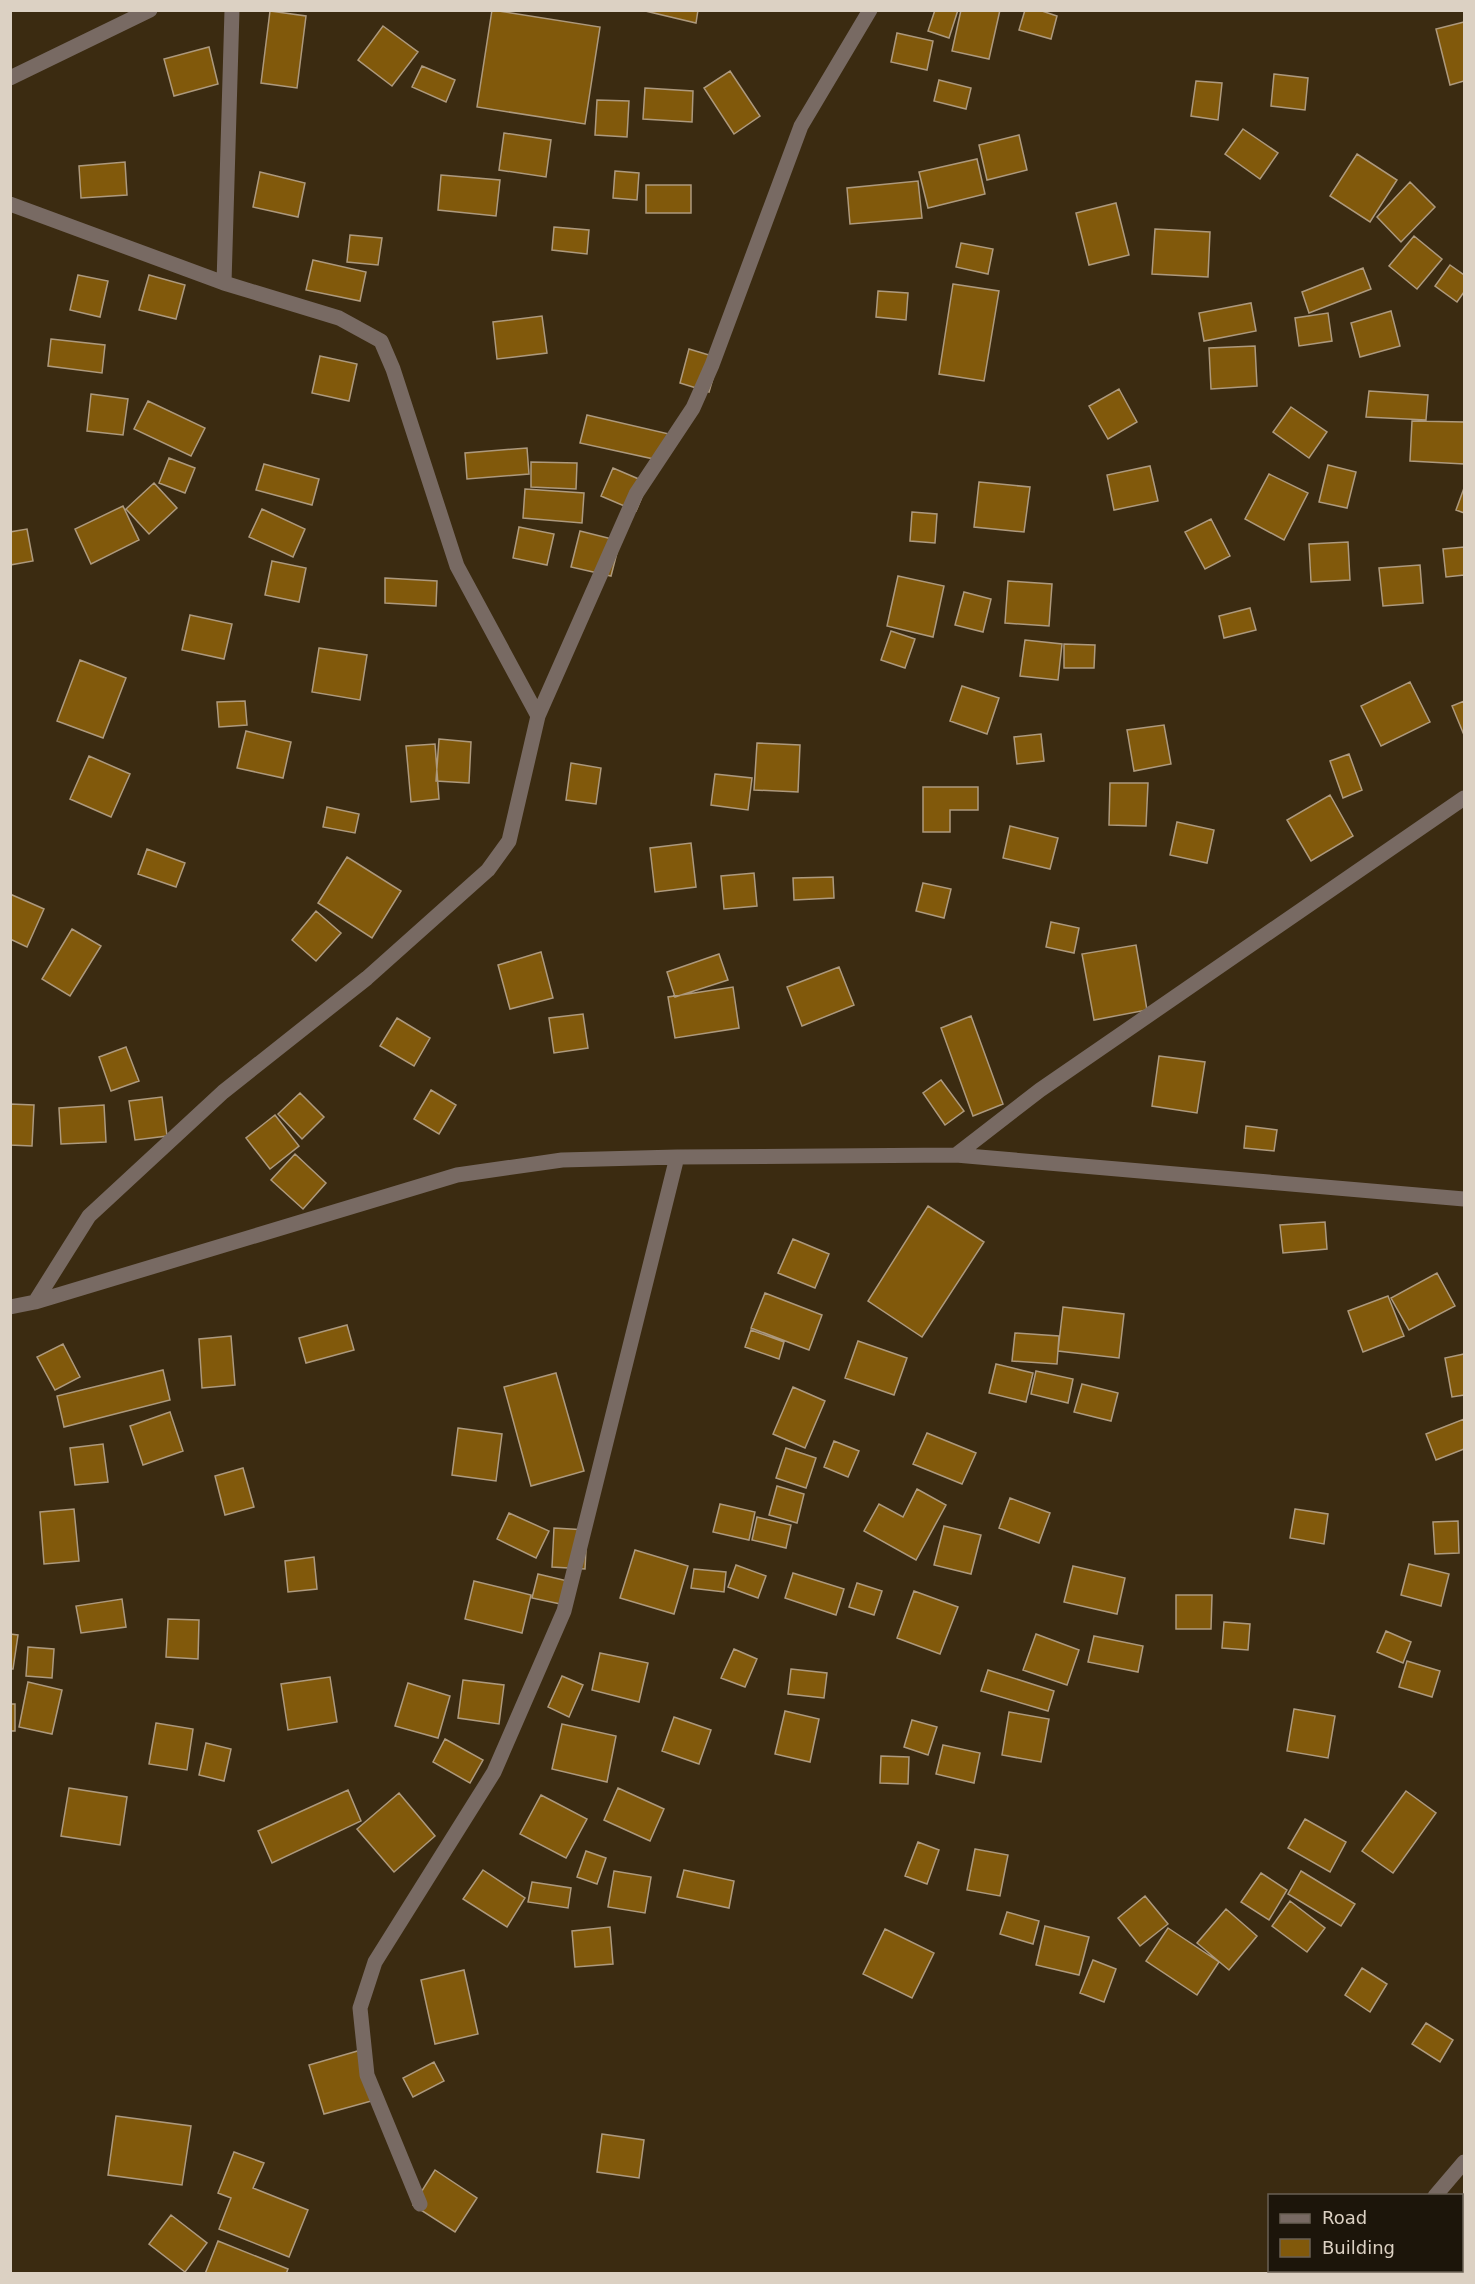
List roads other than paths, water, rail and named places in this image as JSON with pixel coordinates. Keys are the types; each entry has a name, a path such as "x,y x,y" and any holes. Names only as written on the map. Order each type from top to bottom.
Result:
{"street":[{"path":"10,78 150,10"},
{"path":"224,283 231,10"},
{"path":"35,1302 89,1216 223,1092 368,978 488,870 509,841 538,716 636,494 693,408 712,365 801,126 870,10"},
{"path":"10,204 224,283 339,318 381,341 393,369 457,566 538,716"},
{"path":"956,1155 1040,1090 1464,798"},
{"path":"10,1307 35,1302 457,1175 562,1160 956,1155 1464,1199"},
{"path":"420,2204 367,2075 360,2008 375,1962 494,1772 564,1611 677,1157"},
{"path":"1437,2194 1464,2162"}]}
